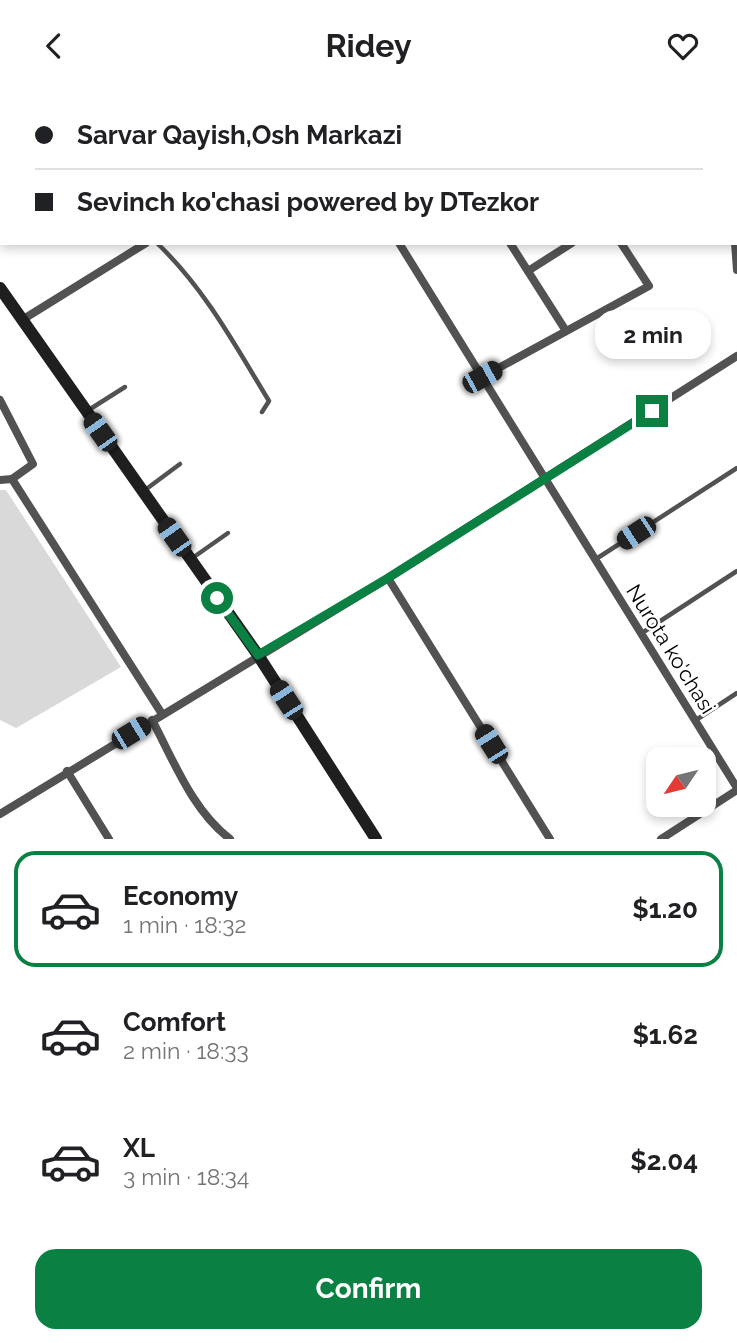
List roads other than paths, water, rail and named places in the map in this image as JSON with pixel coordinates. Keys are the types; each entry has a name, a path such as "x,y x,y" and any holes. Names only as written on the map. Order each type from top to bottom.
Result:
{"street":[{"path":"22,320 143,245"},
{"name":"Nurota ko'chasi","path":"400,245 737,789"},
{"path":"511,245 566,331"},
{"path":"528,271 569,245"},
{"path":"482,377 649,286 622,245"},
{"path":"735,245 737,270"},
{"path":"0,288 258,655 376,839"},
{"path":"0,814 546,480 737,356"},
{"path":"0,400 33,464 12,479 0,481"},
{"path":"12,479 162,714"},
{"path":"388,578 550,839"},
{"path":"152,720 194,801 216,828 230,839"},
{"path":"67,772 110,839"},
{"path":"661,839 737,789"}],"lane":[{"path":"159,245 186,271 221,321 269,401 262,412"},
{"path":"86,412 125,387"},
{"path":"142,492 180,464"},
{"path":"595,559 737,468"},
{"path":"189,560 228,533"},
{"path":"641,633 737,571"},
{"path":"695,720 737,693"}]}
